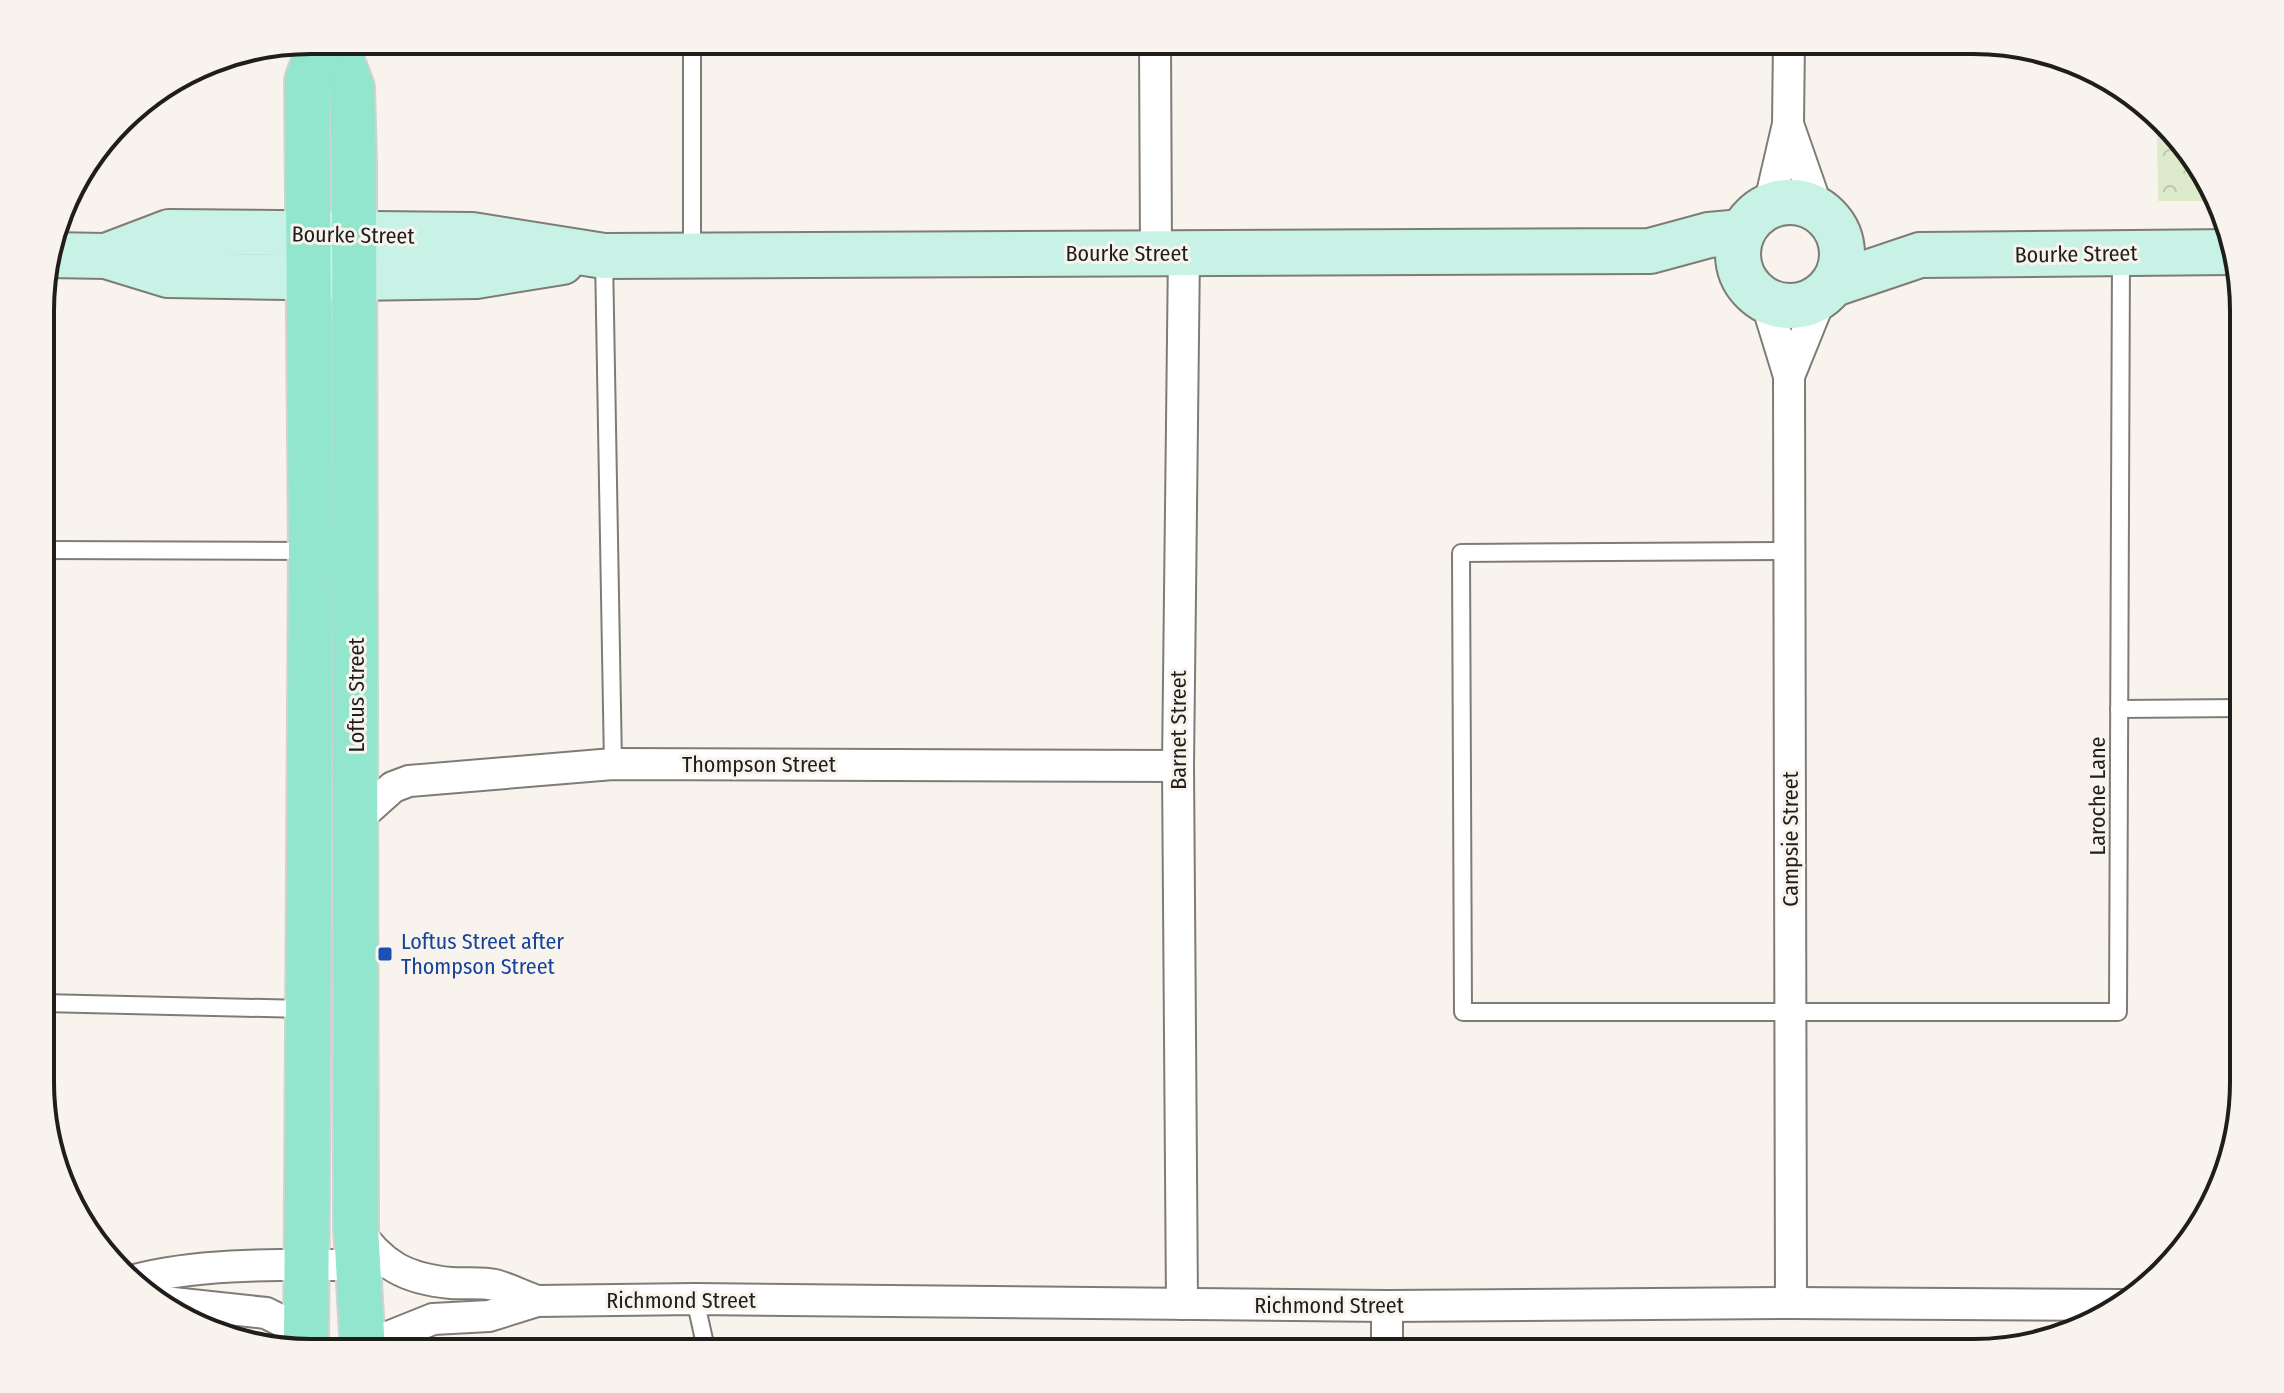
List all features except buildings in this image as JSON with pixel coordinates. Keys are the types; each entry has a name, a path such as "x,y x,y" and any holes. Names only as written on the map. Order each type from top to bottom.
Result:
{"main road":[{"name":"Loftus Street","path":"304,1339 311,551 307,81 317,54"},
{"name":"Loftus Street","path":"339,54 352,88 357,1246 364,1339"}],"street":[{"name":"Barnet Street","path":"1156,54 1170,253 1182,1304"},
{"path":"1788,124 1824,215 1839,235 1843,252 1841,268 1827,291 1794,307 1758,295 1742,276 1738,262 1738,247 1756,219 1788,124 1789,54"},
{"path":"1756,219 1785,202 1803,203 1824,215"},
{"name":"Bourke Street","path":"1824,215 1920,255"},
{"name":"Bourke Street","path":"308,256 354,278 476,276 604,256 1650,251 1756,219"},
{"name":"Bourke Street","path":"61,255 106,256 168,275 308,256 354,235 472,235 604,256"},
{"name":"Bourke Street","path":"1650,251 1713,268 1758,295"},
{"name":"Bourke Street","path":"1827,291 1920,255 2223,252"},
{"name":"Campsie Street","path":"1789,376 1827,291"},
{"name":"Campsie Street","path":"1758,295 1789,376 1791,1303"},
{"name":"Thompson Street","path":"355,821 393,787 409,781 613,764 1178,766"},
{"path":"145,1278 159,1274 306,1265 357,1246"},
{"name":"Richmond Street","path":"357,1246 412,1275 449,1282 494,1284 537,1301"},
{"name":"Richmond Street","path":"383,1339 433,1319 489,1316 537,1301 695,1299 1387,1306 2100,1305"},
{"path":"180,1304 266,1313 284,1322 295,1338"},
{"path":"1387,1306 1387,1338"}],"lane":[{"path":"692,54 692,256"},
{"name":"Laroche Lane","path":"1790,1010 2118,1012 2121,254"},
{"path":"604,256 613,764"},
{"path":"54,550 311,551"},
{"path":"1790,551 1461,553 1463,1012 1790,1010"},
{"path":"2119,709 2229,708"},
{"path":"54,1003 309,1009"},
{"path":"695,1299 704,1339"}],"green space":[{"path":"2157,132 2177,155 2204,201 2158,201"}],"place":[{"name":"Loftus Street after Thompson Street","path":"385,954"}]}
